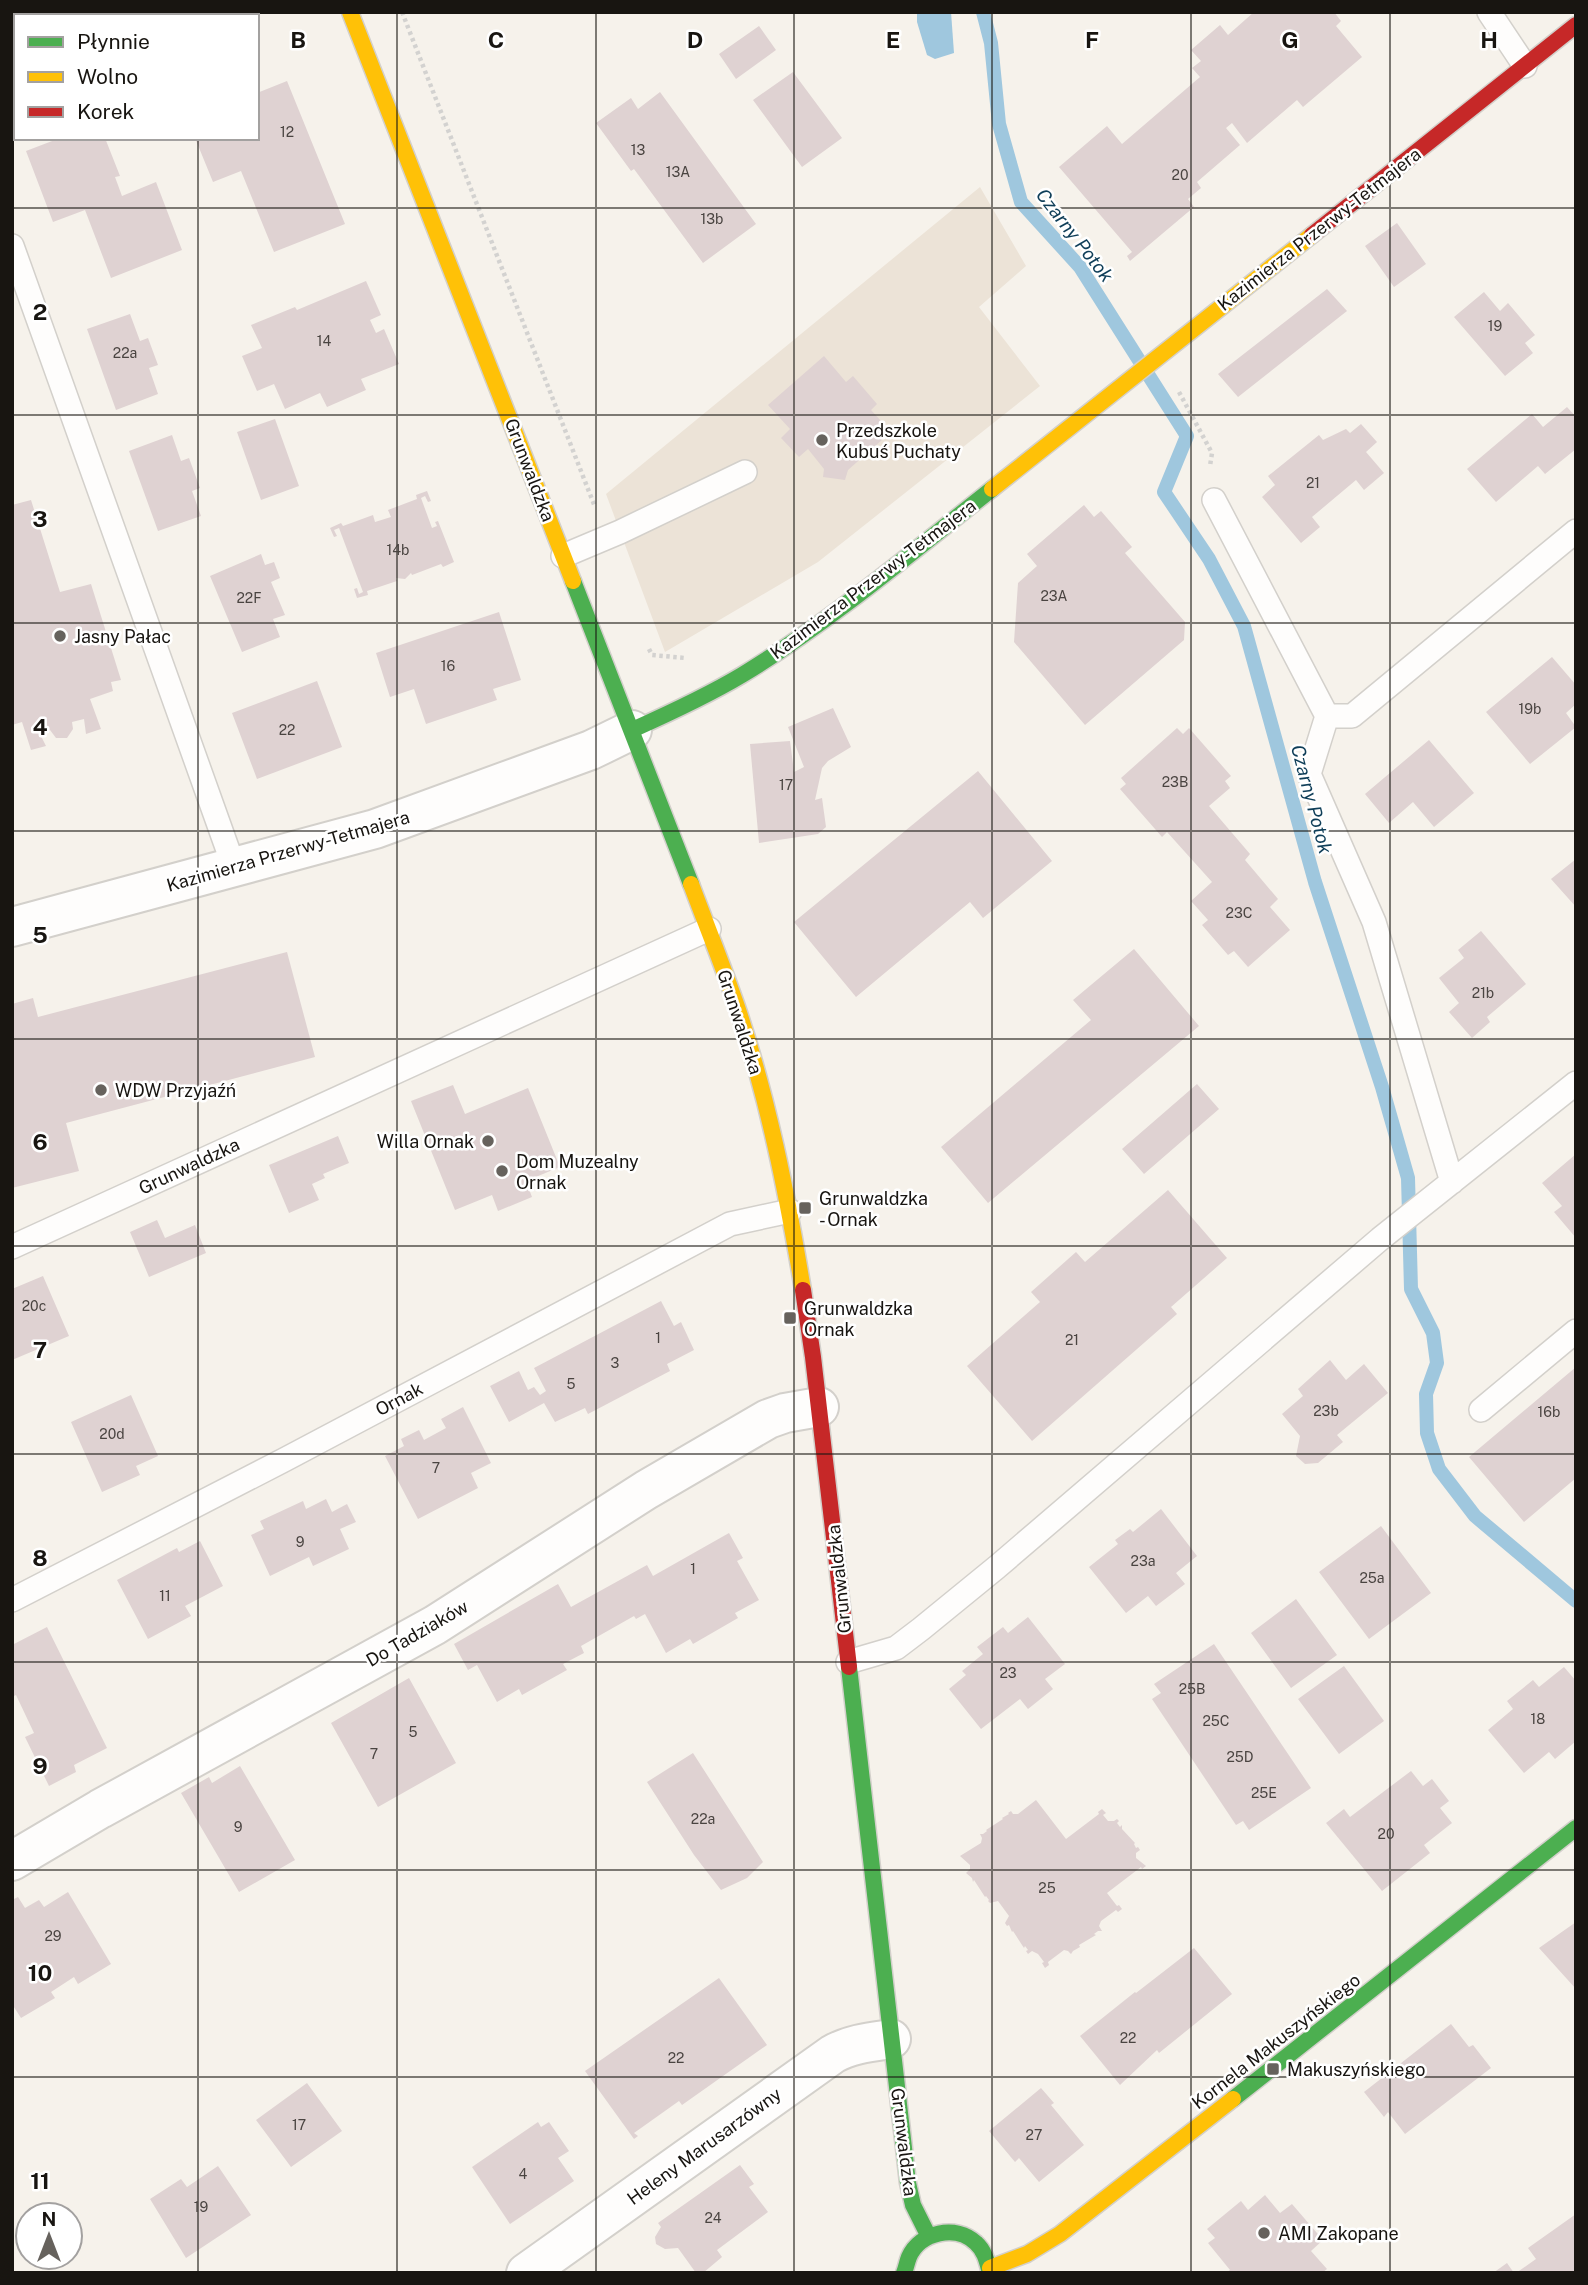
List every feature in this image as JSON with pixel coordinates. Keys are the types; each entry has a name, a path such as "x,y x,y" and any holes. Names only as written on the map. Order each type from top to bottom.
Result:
{"street":[{"name":"Grunwaldzka","path":"350,12 709,929 737,1006 775,1141 803,1283 819,1407 908,2183 913,2205 928,2235"},
{"name":"Kazimierza Przerwy-Tetmajera","path":"12,926 374,829 591,750 726,684 806,633 864,590 1576,25"},
{"name":"Do Tadziaków","path":"12,1861 100,1809 435,1625 646,1490 768,1419 819,1407"},
{"name":"Kornela Makuszyńskiego","path":"990,2270 1038,2250 1072,2227 1576,1828"},
{"name":"Heleny Marusarzówny","path":"526,2273 833,2054 862,2043 891,2039"},
{"path":"904,2273 911,2251 928,2235 947,2231 967,2236 982,2249 990,2270"}],"lane":[{"path":"1489,12 1525,66"},
{"path":"12,246 234,867"},
{"path":"563,556 745,472"},
{"path":"1214,500 1326,716 1309,774 1374,922 1452,1182"},
{"path":"1326,716 1352,716 1576,531"},
{"name":"Grunwaldzka","path":"12,1247 709,929"},
{"path":"848,1662 896,1648 921,1629 1039,1532 1380,1239 1576,1083"},
{"name":"Ornak","path":"12,1600 284,1460 730,1224 790,1211"},
{"path":"1480,1410 1576,1331"}],"path":[{"path":"401,12 607,537"},
{"path":"1174,384 1212,453 1209,474"},
{"path":"646,645 652,655 688,658"}],"shaded area":[{"name":"Przedszkole Kubuś Puchaty","path":"980,187 1026,266 979,307 1040,386 818,562 665,652 606,494"}],"water":[{"path":"917,12 951,12 954,53 935,59 927,55 917,22"}],"building":[{"path":"1254,12 1334,12 1341,21 1336,26 1362,57 1303,107 1297,100 1247,143 1232,123 1226,128 1240,145 1197,182 1201,188 1188,199 1194,207 1130,261 1127,256 1132,252 1059,167 1107,126 1122,144 1200,77 1192,68 1201,61 1191,50 1220,25 1228,35"},
{"path":"759,26 776,50 736,79 719,54"},
{"path":"793,72 842,138 802,167 753,100"},
{"path":"287,81 345,224 274,252 241,171 213,182 196,140 259,140 259,92"},
{"path":"660,92 756,224 703,263 634,169 631,171 596,123 631,98 638,109"},
{"path":"55,140 106,140 120,176 115,177 122,196 156,182 182,250 111,278 85,210 53,222 26,151"},
{"path":"1397,223 1426,264 1394,287 1365,246"},
{"path":"366,281 381,315 370,320 376,333 384,329 399,364 361,379 366,390 327,407 320,393 285,409 274,384 257,391 242,356 262,348 251,325 295,307 297,310"},
{"path":"1327,289 1347,311 1238,397 1218,374"},
{"path":"1484,292 1500,311 1508,303 1535,335 1525,343 1533,353 1505,376 1454,317"},
{"path":"130,314 140,341 148,338 158,365 149,368 158,394 116,410 87,329"},
{"path":"824,356 846,382 853,376 877,404 871,410 891,432 848,470 845,480 823,477 824,469 808,449 799,457 781,438 790,429 768,405"},
{"path":"1567,407 1576,417 1576,449 1545,474 1538,466 1496,502 1467,469 1532,414 1543,427"},
{"path":"275,419 299,486 261,500 237,432"},
{"path":"1361,424 1377,442 1366,452 1384,473 1364,490 1356,480 1312,517 1320,527 1301,543 1262,497 1275,485 1268,476 1319,435 1323,440 1346,429 1350,433"},
{"path":"172,435 181,461 189,458 200,488 192,491 201,516 158,531 129,451"},
{"path":"427,491 431,501 428,502 425,496 421,498 432,528 437,526 435,522 438,521 454,562 412,575 411,573 405,579 396,578 397,581 367,591 368,595 357,598 354,589 357,588 359,594 363,592 339,528 334,530 337,536 334,537 330,528 373,515 375,522 391,517 388,510 417,499 416,495"},
{"name":"Jasny Pałac","path":"31,500 60,592 91,584 121,680 111,682 113,691 90,699 101,729 86,734 84,719 72,722 73,729 67,738 56,738 50,730 40,734 46,746 31,750 22,722 12,725 12,505"},
{"path":"1084,505 1094,517 1101,511 1132,547 1125,553 1185,622 1184,640 1085,725 1014,642 1018,583 1037,566 1027,554"},
{"path":"261,554 265,565 274,562 280,578 271,582 285,615 273,619 280,637 242,652 210,576"},
{"path":"499,612 521,680 493,689 497,700 426,724 414,689 390,697 376,653"},
{"path":"1552,657 1576,685 1576,704 1566,713 1576,727 1530,764 1486,712"},
{"path":"317,681 342,747 257,779 232,713"},
{"path":"833,708 851,747 828,761 822,768 815,800 822,798 826,827 818,834 759,843 750,744 790,741 794,772 804,767 788,727"},
{"path":"1177,728 1183,734 1189,728 1231,776 1225,781 1230,788 1209,806 1250,854 1245,860 1278,899 1270,907 1290,930 1248,967 1234,951 1228,955 1202,925 1208,920 1191,901 1212,882 1167,832 1162,837 1120,789 1126,784 1121,778"},
{"path":"1429,740 1474,793 1434,827 1413,802 1389,823 1365,794"},
{"path":"978,771 1052,861 983,918 970,902 856,997 794,922"},
{"path":"1576,859 1576,907 1551,879"},
{"path":"1481,931 1526,984 1487,1017 1490,1022 1472,1038 1449,1012 1459,1003 1439,978 1464,958 1458,950"},
{"path":"1134,949 1199,1026 988,1203 941,1147 1091,1020 1073,1000"},
{"name":"WDW Przyjaźń","path":"287,952 315,1057 66,1123 79,1171 12,1188 12,1004 33,998 38,1017"},
{"path":"1197,1084 1219,1109 1144,1174 1122,1149"},
{"name":"Willa Ornak","path":"453,1085 465,1114 528,1088 560,1167 526,1181 532,1197 498,1211 492,1195 455,1210 411,1101"},
{"path":"338,1136 349,1163 323,1174 325,1178 312,1184 319,1200 289,1213 269,1165"},
{"path":"1576,1154 1576,1238 1554,1212 1562,1206 1542,1183"},
{"path":"1168,1190 1227,1258 1171,1307 1177,1314 1032,1441 967,1366 1040,1302 1031,1292 1076,1252 1085,1262"},
{"path":"157,1220 165,1238 195,1225 206,1253 149,1277 130,1232"},
{"path":"43,1276 69,1336 12,1360 12,1289"},
{"path":"661,1301 674,1326 681,1322 694,1350 667,1364 670,1371 588,1414 585,1408 555,1422 544,1403 509,1422 490,1386 519,1371 528,1390 534,1387 540,1395 546,1391 534,1368"},
{"path":"1330,1360 1346,1380 1364,1364 1388,1393 1337,1435 1343,1442 1318,1463 1305,1464 1296,1456 1300,1436 1282,1414 1303,1396 1298,1389"},
{"path":"1576,1367 1576,1478 1524,1522 1469,1457"},
{"path":"131,1395 158,1456 136,1466 140,1475 102,1492 71,1422"},
{"path":"463,1407 491,1463 471,1473 478,1488 418,1519 385,1456 404,1446 401,1439 419,1430 424,1440 446,1428 441,1419"},
{"path":"326,1499 332,1512 347,1504 356,1522 340,1529 349,1549 313,1566 309,1557 270,1576 251,1535 264,1529 260,1521 303,1501 306,1509"},
{"path":"1161,1509 1197,1556 1176,1573 1185,1584 1156,1606 1148,1596 1126,1613 1089,1567 1118,1544 1115,1540 1130,1529 1133,1532"},
{"path":"1381,1526 1431,1593 1369,1639 1319,1572"},
{"path":"729,1533 743,1558 737,1561 759,1600 735,1613 738,1618 693,1644 690,1639 666,1653 645,1614 636,1619 634,1616 581,1646 584,1653 563,1664 567,1670 522,1695 519,1689 497,1702 477,1665 468,1670 454,1644 558,1584 571,1607 647,1565 653,1576"},
{"path":"200,1541 223,1586 185,1606 191,1616 148,1639 117,1580 177,1548 179,1552"},
{"path":"1296,1599 1337,1655 1291,1688 1251,1633"},
{"path":"1028,1617 1065,1664 1045,1679 1053,1689 1028,1709 1020,1699 981,1729 949,1689 966,1675 962,1671 983,1654 977,1647 1003,1627 1008,1633"},
{"path":"47,1627 107,1748 74,1765 76,1772 49,1786 25,1737 34,1733 16,1695 12,1697 12,1645"},
{"path":"1214,1644 1311,1788 1249,1830 1243,1821 1236,1825 1152,1699 1161,1693 1154,1684"},
{"path":"1344,1666 1384,1721 1339,1754 1298,1699"},
{"path":"1564,1667 1576,1681 1576,1741 1555,1759 1549,1752 1524,1773 1488,1730 1513,1709 1507,1701 1533,1680 1539,1687"},
{"path":"409,1678 456,1763 378,1807 331,1723"},
{"path":"693,1753 763,1862 747,1878 721,1890 694,1855 647,1782"},
{"path":"240,1766 295,1860 239,1892 181,1793 209,1777 212,1783"},
{"path":"1411,1771 1423,1786 1432,1779 1449,1801 1440,1808 1452,1823 1424,1845 1430,1853 1382,1891 1326,1823 1344,1809 1350,1817"},
{"path":"1036,1800 1066,1839 1102,1809 1108,1821 1119,1821 1117,1823 1120,1827 1122,1825 1122,1829 1140,1850 1136,1853 1136,1858 1146,1866 1107,1893 1122,1909 1118,1912 1116,1910 1101,1921 1099,1926 1102,1931 1079,1945 1071,1954 1064,1950 1048,1962 1049,1965 1045,1968 1038,1954 1032,1951 1028,1954 1025,1946 1024,1948 1009,1925 1007,1926 1005,1923 1009,1916 998,1901 990,1903 966,1873 970,1865 960,1856 981,1843 980,1834 1008,1813 1011,1811 1018,1814"},
{"path":"68,1892 111,1964 78,1984 74,1977 51,1992 55,1998 21,2018 12,2004 12,1900 18,1897 25,1908 39,1900 44,1907"},
{"path":"1576,1922 1576,1989 1539,1948"},
{"path":"1194,1948 1232,1994 1159,2053 1157,2050 1120,2085 1080,2036"},
{"path":"719,1978 767,2045 682,2105 679,2101 634,2133 638,2136 634,2139 585,2071"},
{"path":"1451,2024 1469,2047 1473,2045 1491,2068 1405,2134 1388,2112 1384,2117 1364,2092"},
{"path":"307,2083 342,2131 291,2167 256,2120"},
{"path":"1041,2088 1054,2103 1051,2105 1084,2145 1039,2182 1019,2158 1015,2162 989,2131"},
{"path":"538,2122 541,2127 549,2122 569,2151 558,2158 574,2181 510,2224 472,2167"},
{"path":"740,2165 754,2184 749,2187 768,2212 717,2250 722,2257 703,2273 696,2273 678,2248 665,2249 656,2244 655,2237 661,2227 658,2223"},
{"path":"218,2166 251,2215 186,2258 150,2199 181,2179 187,2187"},
{"name":"AMI Zakopane","path":"1265,2195 1280,2213 1292,2204 1323,2240 1311,2251 1327,2269 1322,2273 1226,2273 1230,2270 1208,2243 1215,2238 1207,2229 1241,2201 1248,2210"},
{"path":"1576,2214 1576,2273 1516,2273 1536,2259 1528,2248"},
{"path":"1507,2263 1514,2273 1493,2273"}],"waterway":[{"name":"Czarny Potok","path":"983,12 991,43 999,124 1021,202 1080,267 1187,436 1164,492 1209,559 1244,626 1315,882 1382,1087 1408,1178 1411,1289 1433,1333 1437,1363 1426,1394 1427,1433 1439,1469 1475,1516 1576,1601"}],"traffic: fast":[{"path":"632,730 715,690 775,654 870,586 992,489"},
{"path":"573,581 691,884"},
{"path":"849,1667 908,2183 913,2205 928,2235"},
{"path":"1233,2099 1576,1828"},
{"path":"904,2273 914,2248 930,2237 949,2232 968,2237 976,2243 984,2253 990,2273"}],"traffic: slow":[{"path":"350,12 573,581"},
{"path":"992,489 1312,235"},
{"path":"691,884 736,1004 758,1074 783,1182 803,1290"},
{"path":"990,2268 1027,2254 1060,2234 1233,2099"}],"traffic: jam":[{"path":"1312,235 1576,25"},
{"path":"803,1290 849,1667"}],"place":[{"name":"Przedszkole Kubuś Puchaty","path":"822,440"},
{"name":"Jasny Pałac","path":"60,636"},
{"name":"WDW Przyjaźń","path":"101,1090"},
{"name":"Willa Ornak","path":"488,1141"},
{"name":"Dom Muzealny Ornak","path":"502,1171"},
{"name":"Grunwaldzka - Ornak","path":"805,1208"},
{"name":"Grunwaldzka Ornak","path":"790,1318"},
{"name":"Makuszyńskiego","path":"1273,2069"},
{"name":"AMI Zakopane","path":"1264,2233"}]}
